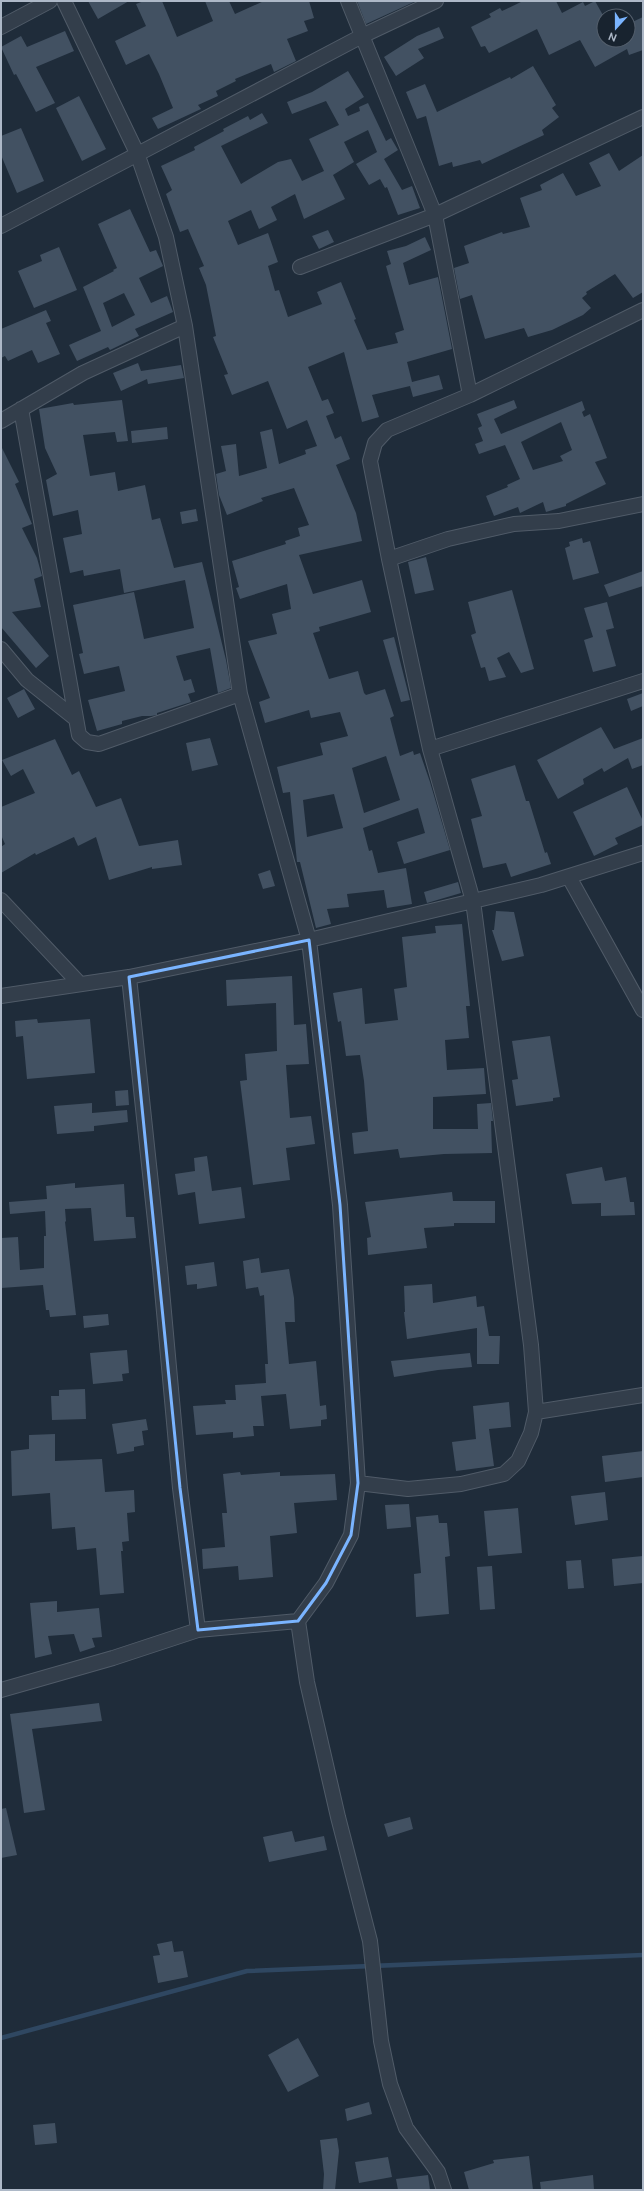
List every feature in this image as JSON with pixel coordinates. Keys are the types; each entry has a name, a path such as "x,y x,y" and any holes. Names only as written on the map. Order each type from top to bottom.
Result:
{"street":[{"path":"1,27 50,1"},
{"path":"64,1 137,153 166,237 185,326 240,694 309,940 340,1205 358,1483 351,1535 326,1583 298,1621 307,1682 338,1817 370,1941 381,2041 390,2084 406,2128 438,2172 444,2190"},
{"path":"348,1 435,215 470,395"},
{"path":"1,226 137,153 362,36 436,1"},
{"path":"300,267 435,215 643,117"},
{"path":"358,1483 408,1489 461,1484 504,1474 518,1461 532,1433 536,1412 531,1345 473,901 430,749 389,559 370,460 375,443 387,430 470,395 643,310"},
{"path":"1,421 83,373 185,326"},
{"path":"21,409 79,735 87,742 99,744 240,694"},
{"path":"389,559 448,539 514,524 559,521 643,504"},
{"path":"1,649 27,680 76,719"},
{"path":"430,749 643,681"},
{"path":"1,996 129,977 309,940 569,877 643,853"},
{"path":"569,877 643,1010"},
{"path":"1,900 80,984"},
{"path":"129,977 160,1268 180,1488 198,1630"},
{"path":"536,1412 643,1395"},
{"path":"1,1690 113,1658 198,1630 298,1621"}],"highlighted area":[{"path":"309,940 340,1205 358,1483 351,1535 326,1583 298,1621 198,1630 180,1488 129,977"}],"building":[{"path":"88,1 129,1 98,19"},
{"path":"144,1 162,1 177,37 213,21 205,1 229,1 235,14 264,1 309,1 314,18 304,21 308,31 287,39 296,61 274,72 271,64 235,79 236,81 216,91 218,96 198,105 201,109 158,129 152,118 173,108 159,74 149,54 126,65 115,41 146,26 136,4"},
{"path":"357,1 416,1 366,24"},
{"path":"523,1 556,1 562,13 583,2 585,6 595,1 599,8 596,8 596,48 636,48 636,20 643,17 643,50 629,55 627,49 595,67 580,40 549,55 537,29 489,53 485,46 481,47 471,27 491,17 489,14 500,8 502,11"},
{"path":"439,27 444,38 418,49 424,58 396,76 384,57 417,36"},
{"path":"65,31 74,51 36,67 55,103 36,112 16,74 14,75 1,47 21,36 27,47"},
{"path":"533,66 556,105 552,108 559,117 542,130 544,135 482,164 480,160 453,167 452,162 439,166 426,116 417,119 406,92 425,84 437,112 510,77 511,79"},
{"path":"348,71 364,97 345,109 348,116 360,111 359,107 368,103 386,141 391,138 398,150 384,159 402,190 412,186 420,208 398,215 387,187 385,188 380,179 369,185 356,164 377,152 368,130 344,142 354,162 333,175 345,199 304,219 295,194 271,207 277,220 259,229 251,210 228,221 238,245 268,233 278,262 268,266 275,291 279,290 288,317 322,304 317,292 341,282 356,319 354,320 367,350 398,343 395,333 404,330 386,266 391,264 387,251 406,246 425,237 431,250 403,263 409,285 438,277 452,349 407,362 412,382 439,375 443,389 413,397 410,386 372,395 379,417 362,422 344,352 308,367 322,401 328,399 334,413 326,416 335,439 341,436 350,459 336,465 356,513 362,541 299,555 313,594 362,580 371,612 319,627 320,631 313,633 329,679 358,671 364,693 366,695 385,689 394,716 390,718 400,756 413,751 414,755 420,753 450,850 404,864 397,842 425,833 418,808 363,828 369,851 372,850 378,873 406,868 412,904 387,908 384,890 347,894 349,907 327,909 331,924 316,928 300,862 297,862 290,792 283,793 277,767 323,755 320,743 348,736 340,712 311,718 309,710 265,723 259,702 270,698 248,641 277,634 272,614 291,609 287,584 240,599 236,588 239,587 232,561 286,544 285,541 300,536 298,528 309,525 294,488 261,498 263,501 227,515 219,495 216,474 226,471 221,446 236,444 239,476 267,468 260,432 272,429 279,464 306,454 305,450 317,446 307,420 287,429 268,381 232,395 224,375 228,374 213,337 216,336 206,285 199,268 204,266 188,229 180,232 166,194 172,190 161,166 195,150 194,147 224,131 223,129 248,116 250,120 262,113 268,123 221,146 241,184 278,162 291,159 302,181 324,171 309,139 339,125 326,101 292,114 287,102 312,92","holes":["386,756 400,800 364,813 352,768","334,794 343,828 307,837 303,800"]},
{"path":"79,96 106,149 82,161 56,108"},
{"path":"21,128 44,181 17,193 1,155 1,136"},
{"path":"609,153 619,171 643,155 643,292 633,298 615,274 586,292 587,294 582,298 591,308 583,315 552,330 528,337 524,328 485,339 472,295 460,299 454,268 469,263 464,246 502,232 503,234 530,227 520,198 542,190 540,185 563,173 576,196 601,186 589,163"},
{"path":"130,209 150,252 156,250 163,266 139,278 151,303 167,296 173,312 135,329 139,336 110,350 108,347 77,361 69,345 101,331 83,287 117,268 98,224","holes":["124,293 135,315 112,327 103,303"]},
{"path":"328,230 334,242 319,249 312,236"},
{"path":"59,247 77,290 34,308 18,271 42,261 40,255"},
{"path":"46,310 51,321 46,323 60,354 38,363 32,350 8,361 5,356 1,358 1,329"},
{"path":"138,363 141,371 181,365 184,378 148,384 147,379 121,391 113,373"},
{"path":"122,400 128,441 117,442 115,432 83,435 90,476 115,472 118,491 145,485 152,520 160,518 174,568 202,562 226,660 231,688 218,693 210,648 176,656 184,681 191,679 195,692 188,694 191,702 157,713 157,715 142,716 122,721 122,724 97,731 88,700 125,691 119,666 84,674 79,654 83,653 73,605 134,592 144,639 194,628 185,580 124,593 120,569 84,576 83,570 70,573 63,538 82,534 78,510 53,516 46,480 57,474 45,448 39,409 73,403 74,405"},
{"path":"514,400 517,408 494,419 501,434 582,401 585,410 582,412 584,417 590,414 607,458 595,462 606,484 566,504 566,506 546,512 543,502 520,513 518,507 494,516 486,496 508,487 507,485 520,479 505,445 479,454 475,444 483,441 478,428 482,426 477,414","holes":["561,422 572,450 560,456 563,461 533,470 521,442"]},
{"path":"167,427 168,439 132,443 131,431"},
{"path":"1,446 19,482 15,484 32,524 22,528 37,558 42,576 34,579 41,607 12,612 49,656 36,668 1,627"},
{"path":"196,509 198,521 182,524 180,512"},
{"path":"582,538 583,543 590,541 599,573 573,580 565,548 570,546 569,542"},
{"path":"426,557 434,590 415,594 408,562"},
{"path":"643,571 643,586 609,597 604,585"},
{"path":"512,590 534,669 521,673 509,652 497,658 506,677 489,681 485,667 481,668 471,635 476,633 468,602"},
{"path":"607,602 614,628 606,630 616,666 593,672 584,640 593,637 584,608"},
{"path":"394,637 410,700 401,702 383,640"},
{"path":"24,689 35,709 18,718 7,698"},
{"path":"643,693 643,706 631,711 627,699"},
{"path":"601,727 614,749 643,738 643,765 632,769 628,758 604,772 602,768 583,779 584,784 558,799 537,760"},
{"path":"210,738 218,765 192,771 186,743"},
{"path":"55,739 72,775 79,771 96,807 121,798 139,846 178,840 182,865 152,869 152,867 109,880 96,837 78,846 74,837 36,855 35,853 1,873 1,847 5,844 1,835 1,807 35,793 23,769 11,776 2,760"},
{"path":"515,765 526,801 529,801 545,853 547,852 551,864 511,877 506,863 483,868 471,819 482,816 471,779"},
{"path":"627,787 643,821 643,825 615,838 618,844 594,856 573,812"},
{"path":"270,870 275,886 263,889 258,874"},
{"path":"458,882 461,893 427,903 424,892"},
{"path":"496,911 514,912 524,956 502,961 492,930 494,930"},
{"path":"462,924 470,1006 466,1006 469,1038 445,1040 447,1070 484,1068 486,1094 433,1097 433,1129 478,1129 477,1104 491,1103 493,1121 491,1121 492,1153 444,1154 400,1158 398,1149 354,1154 352,1133 368,1131 364,1081 360,1055 346,1056 341,1021 338,1022 333,993 362,988 365,1024 398,1020 394,989 407,987 402,937 436,933 435,926"},
{"path":"292,976 294,1025 306,1024 309,1064 286,1065 290,1118 311,1116 315,1144 286,1148 290,1180 253,1185 240,1081 247,1080 245,1054 277,1051 276,1003 227,1006 226,980"},
{"path":"37,1019 38,1023 90,1019 95,1073 27,1079 23,1036 16,1037 15,1021"},
{"path":"550,1036 560,1097 553,1098 553,1101 516,1106 512,1080 518,1079 512,1041"},
{"path":"128,1090 129,1105 116,1106 115,1091"},
{"path":"92,1103 92,1113 127,1110 128,1122 94,1126 94,1131 57,1134 54,1106"},
{"path":"207,1156 212,1191 241,1187 245,1218 199,1224 195,1192 178,1195 175,1174 195,1171 194,1158"},
{"path":"602,1167 605,1181 626,1177 630,1202 634,1202 635,1215 601,1216 601,1203 572,1204 566,1174"},
{"path":"75,1183 75,1188 124,1184 126,1217 134,1217 136,1238 94,1241 91,1208 65,1209 65,1222 76,1315 50,1317 49,1310 46,1310 43,1285 1,1288 1,1238 18,1237 20,1270 44,1268 44,1236 46,1236 45,1211 10,1214 9,1202 47,1199 46,1186"},
{"path":"452,1192 453,1201 495,1201 495,1223 454,1223 454,1226 424,1228 427,1248 368,1255 367,1238 371,1237 365,1202"},
{"path":"259,1258 261,1273 289,1269 294,1298 295,1322 285,1322 289,1364 316,1361 320,1406 326,1405 327,1419 321,1420 321,1426 290,1429 286,1394 261,1396 264,1426 253,1426 254,1436 233,1438 233,1432 196,1435 193,1406 226,1404 225,1400 236,1400 235,1385 266,1383 265,1364 268,1364 264,1295 260,1296 258,1287 246,1289 243,1261"},
{"path":"214,1262 217,1286 197,1289 197,1284 187,1285 185,1266"},
{"path":"432,1284 433,1303 476,1296 477,1307 484,1306 489,1336 500,1336 499,1364 477,1364 477,1328 407,1339 404,1312 404,1286"},
{"path":"108,1314 109,1325 84,1328 83,1316"},
{"path":"127,1350 129,1373 122,1374 123,1381 93,1384 90,1353"},
{"path":"470,1353 472,1367 438,1370 394,1377 391,1361"},
{"path":"85,1389 86,1419 52,1420 51,1396 59,1396 59,1390"},
{"path":"509,1402 511,1427 489,1429 494,1466 456,1471 452,1442 476,1439 473,1406"},
{"path":"146,1419 148,1430 142,1431 144,1445 134,1447 134,1451 117,1454 112,1424"},
{"path":"55,1434 55,1461 102,1459 105,1492 134,1490 135,1512 127,1513 129,1541 122,1542 123,1551 121,1551 124,1593 100,1595 96,1548 77,1550 75,1527 52,1529 50,1493 12,1496 11,1451 29,1449 29,1435"},
{"path":"643,1451 643,1477 605,1482 602,1456"},
{"path":"240,1472 241,1475 280,1472 280,1476 335,1474 337,1500 294,1503 297,1533 270,1536 273,1577 239,1580 238,1566 203,1569 202,1549 225,1547 222,1513 227,1513 223,1474"},
{"path":"605,1492 608,1520 575,1525 571,1496"},
{"path":"409,1504 411,1527 387,1529 385,1505"},
{"path":"518,1508 522,1553 488,1556 484,1511"},
{"path":"438,1515 439,1523 447,1523 450,1556 445,1557 449,1614 416,1617 414,1574 421,1573 416,1517"},
{"path":"643,1556 643,1583 614,1586 612,1559"},
{"path":"581,1560 584,1588 568,1589 566,1561"},
{"path":"492,1566 495,1609 480,1610 477,1567"},
{"path":"57,1601 57,1612 99,1608 102,1637 92,1638 95,1647 80,1652 74,1634 48,1636 52,1654 35,1658 30,1603"},
{"path":"99,1703 102,1721 32,1729 45,1810 24,1813 10,1714"},
{"path":"6,1808 17,1855 1,1858 1,1809"},
{"path":"410,1817 413,1829 388,1837 384,1824"},
{"path":"292,1831 295,1842 324,1836 327,1850 269,1862 263,1837"},
{"path":"172,1941 174,1952 183,1951 188,1977 158,1983 153,1956 160,1955 157,1944"},
{"path":"298,2038 319,2076 288,2092 268,2055"},
{"path":"369,2102 372,2114 347,2121 345,2109"},
{"path":"55,2123 57,2143 35,2145 33,2125"},
{"path":"337,2138 339,2151 335,2190 323,2190 324,2174 320,2140"},
{"path":"529,2156 533,2190 469,2190 464,2172 494,2163 493,2160"},
{"path":"388,2157 392,2177 359,2183 355,2162"},
{"path":"428,2175 430,2190 398,2190 396,2179"},
{"path":"593,2175 594,2190 541,2190 540,2182"}],"waterway":[{"path":"1,2038 247,1971 643,1955"}]}
